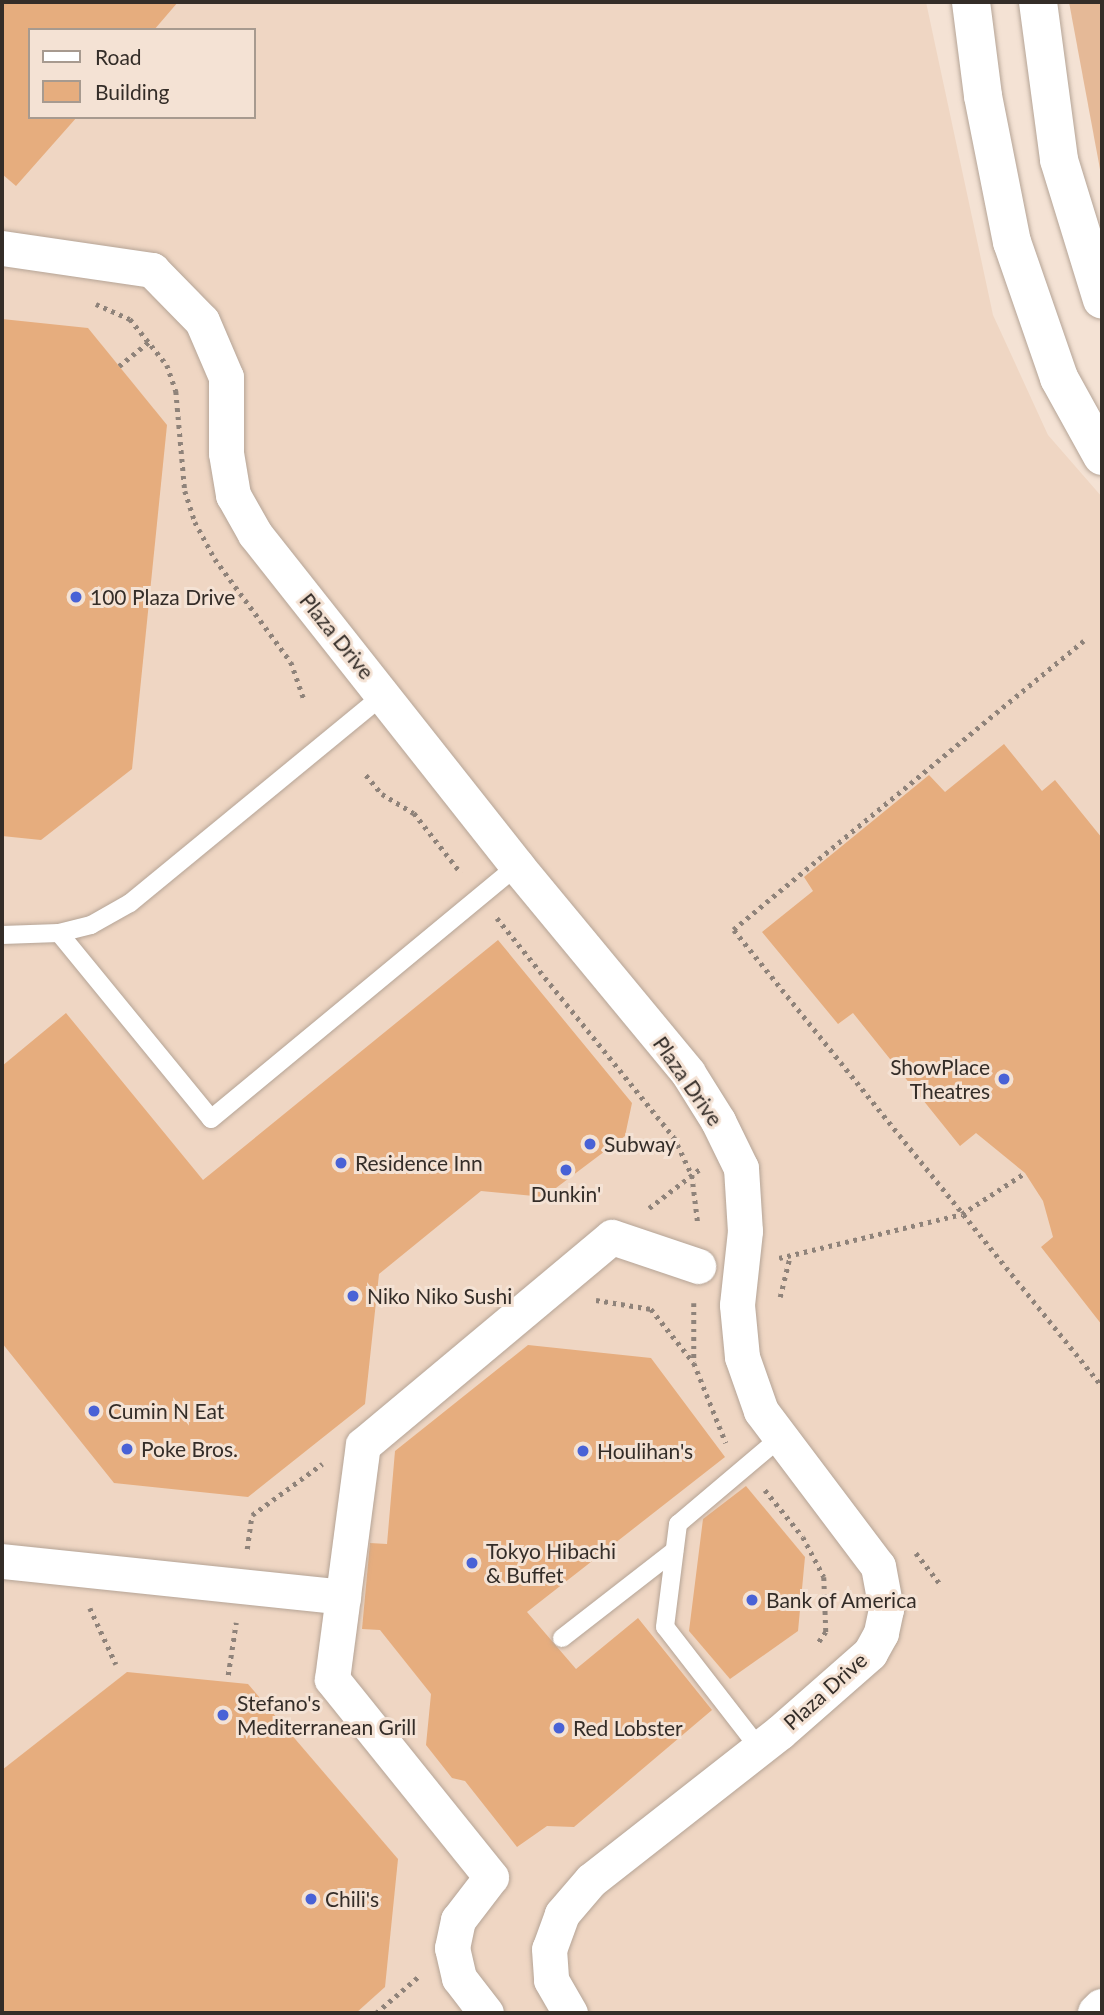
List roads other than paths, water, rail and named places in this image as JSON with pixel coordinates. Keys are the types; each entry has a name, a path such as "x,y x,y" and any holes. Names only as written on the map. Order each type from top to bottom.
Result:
{"main road":[{"path":"971,2 989,132 1013,242 1059,377 1102,456"},
{"path":"1038,2 1059,160 1102,300"},
{"path":"1097,2013 1102,2008"}],"street":[{"name":"Plaza Drive","path":"2,247 152,270 182,296 223,362 233,495 255,534 517,866 688,1073 730,1145 741,1168 745,1231 737,1305 741,1357 761,1411 878,1566 886,1609 881,1633 870,1653 759,1748 591,1880 562,1914 550,1959 551,1980 570,2013"},
{"path":"486,2013 459,1978 452,1948 458,1920 491,1877 332,1679 363,1445 612,1237 698,1266"},
{"path":"2,1561 343,1597"}],"lane":[{"path":"2,935 59,933 91,925 130,902 384,695"},
{"path":"59,933 211,1119 517,866"},
{"path":"759,1748 665,1627 678,1524 781,1437"},
{"path":"562,1638 674,1551"}],"place":[{"name":"100 Plaza Drive","path":"76,597"},
{"name":"ShowPlace Theatres","path":"1004,1079"},
{"name":"Subway","path":"590,1144"},
{"name":"Residence Inn","path":"341,1163"},
{"name":"Dunkin'","path":"566,1170"},
{"name":"Niko Niko Sushi","path":"353,1296"},
{"name":"Cumin N Eat","path":"94,1411"},
{"name":"Poke Bros.","path":"127,1449"},
{"name":"Houlihan's","path":"583,1451"},
{"name":"Tokyo Hibachi & Buffet","path":"472,1563"},
{"name":"Bank of America","path":"752,1600"},
{"name":"Stefano's Mediterranean Grill","path":"223,1715"},
{"name":"Red Lobster","path":"559,1728"},
{"name":"Chili's","path":"311,1899"}]}
